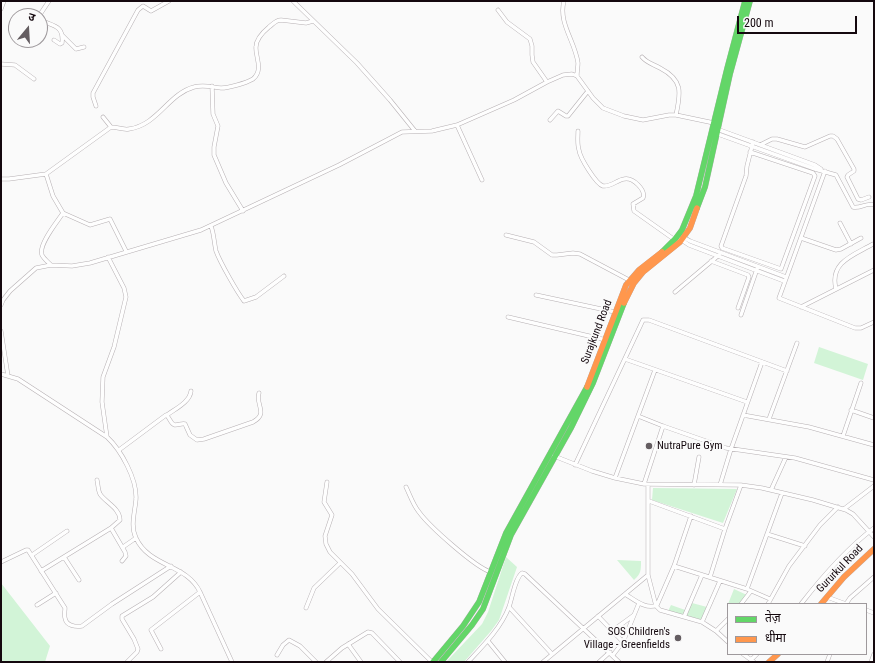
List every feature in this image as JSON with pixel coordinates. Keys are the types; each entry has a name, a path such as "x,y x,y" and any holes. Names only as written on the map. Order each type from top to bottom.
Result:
{"main road":[{"name":"Surajkund Road","path":"715,129 745,1"},
{"name":"Surajkund Road","path":"441,662 472,625 483,609 511,535 586,389 634,283 640,275 680,238 698,191 750,1"},
{"name":"Surajkund Road","path":"607,341 615,312 629,280 680,238"},
{"name":"Surajkund Road","path":"433,662 473,613 483,594 506,533 553,455"},
{"name":"Gururkul Road","path":"822,603 826,596 844,577 874,549"}],"street":[{"path":"1,9 4,1"},
{"path":"96,106 92,97 93,93 138,10 143,6 151,11 169,1"},
{"path":"293,1 357,63 415,131"},
{"path":"564,1 562,9 563,17 577,59 577,76"},
{"path":"498,10 507,22 530,39 534,62 547,82"},
{"path":"103,117 111,127 125,130 139,126 152,119 182,92 197,86 205,85 222,88 231,87 254,77 259,62 256,44 264,32 276,21 313,21"},
{"path":"48,23 54,25 60,30 62,35 76,49 84,47"},
{"path":"54,40 61,44 62,35"},
{"path":"642,57 648,63 667,72 678,83 680,96 676,115"},
{"path":"1,64 15,65 34,79"},
{"path":"1,305 10,291 26,276 40,267 50,265 72,266 193,233 211,226 339,165 402,132 432,131 457,125 514,100 547,82 567,74 577,76 593,98 603,108 624,116 643,120 676,115 815,169 838,176 854,207 870,204 874,205"},
{"path":"212,86 212,114 218,126 214,155 226,183 243,211"},
{"path":"550,120 558,110 566,116 570,115 588,91"},
{"path":"457,125 482,180"},
{"path":"1,179 46,174 111,127"},
{"path":"578,131 578,146 580,154 597,182 604,186 628,178 643,190 643,198 634,204 634,211 680,238 690,241 747,267 786,277"},
{"path":"760,145 772,139 777,139 805,147 830,136 834,136 854,169 854,171 847,177 858,199 861,200 869,197"},
{"path":"752,144 760,145 815,165 823,171"},
{"path":"750,152 813,173 815,176 781,269 722,248 721,246 746,176 747,166 750,152 752,144"},
{"path":"823,171 801,238 784,282 780,298 855,328 861,328 874,322"},
{"path":"46,174 53,196 63,212 90,224 95,224 110,219 126,251"},
{"path":"50,265 41,253 42,245 63,212"},
{"path":"840,223 851,244"},
{"path":"211,226 218,255 244,301 256,297 284,276"},
{"path":"506,235 534,242 552,254 578,253 629,280"},
{"path":"801,238 834,250 841,249 862,238"},
{"path":"836,289 834,279 840,264 873,244"},
{"path":"675,292 719,254"},
{"path":"719,254 743,262 784,282"},
{"path":"106,437 102,402 103,377 114,347 126,297 124,288 108,257"},
{"path":"743,262 746,257"},
{"path":"711,261 748,275 749,277 738,308"},
{"path":"745,273 747,267"},
{"path":"741,315 757,269"},
{"path":"801,307 874,270"},
{"path":"536,295 615,312"},
{"path":"508,318 607,341"},
{"path":"575,465 626,359 642,321 647,320 787,371"},
{"path":"1,330 8,376"},
{"path":"769,419 797,343"},
{"path":"626,359 747,402"},
{"path":"720,485 747,402 762,362"},
{"path":"615,478 655,370"},
{"path":"1,374 18,379 106,437 119,450 135,490 136,498 133,525 139,544 155,559 171,566 194,581 232,662"},
{"path":"843,436 861,383"},
{"path":"119,450 188,400 191,395 191,391"},
{"path":"167,415 174,424 185,424 190,435 195,439 204,439 256,420 261,412 258,399 259,393"},
{"path":"852,410 874,418"},
{"path":"743,415 809,426 874,445"},
{"path":"638,416 731,449 786,457 850,472 874,480"},
{"path":"663,426 646,484 649,501 648,575 656,606 660,610 702,622 716,631 727,641"},
{"path":"553,455 575,465 615,478 646,484 741,485 771,490 838,507 853,514 874,537"},
{"path":"694,485 699,457"},
{"path":"771,490 786,457"},
{"path":"41,571 111,528 118,521 120,517 112,505 100,494 97,480"},
{"path":"327,482 324,502 332,517 326,530 325,538 329,550 352,574 382,613 433,662"},
{"path":"710,577 741,485"},
{"path":"844,509 874,486"},
{"path":"406,487 418,511 430,524 475,564 491,572"},
{"path":"747,589 782,493"},
{"path":"649,501 725,529"},
{"path":"768,603 789,566 820,525 838,507"},
{"path":"656,606 674,566 691,516"},
{"path":"111,528 126,554 122,562"},
{"path":"802,603 825,574 869,531 874,528"},
{"path":"32,555 67,531"},
{"path":"767,534 804,546"},
{"path":"123,547 136,538"},
{"path":"1,562 26,550 32,555 66,609 64,617 66,622 73,626 82,626 112,604 171,566"},
{"path":"64,557 79,580"},
{"path":"306,608 314,588 340,563"},
{"path":"674,566 747,589 770,599"},
{"path":"127,662 138,649 122,619 122,616 154,597 181,572"},
{"path":"468,662 488,641 499,626 509,607 518,577 521,573 524,573 618,662"},
{"path":"543,662 648,575"},
{"path":"684,617 702,575"},
{"path":"847,603 850,598 874,577"},
{"path":"702,622 720,581"},
{"path":"742,603 751,591"},
{"path":"161,649 151,630 200,592"},
{"path":"37,605 56,593"},
{"path":"625,594 639,603 647,606 656,606"},
{"path":"826,596 844,603"},
{"path":"599,662 611,654 623,642 639,603"},
{"path":"509,607 552,654"},
{"path":"612,631 634,615"},
{"path":"598,616 623,642"},
{"path":"716,631 727,620"},
{"path":"326,662 342,648 367,632 370,632 400,662"},
{"path":"277,655 283,645 289,640 300,646 316,662"},
{"path":"488,641 505,662"},
{"path":"348,644 361,662"},
{"path":"871,662 874,654"}],"green space":[{"path":"819,347 868,364 863,380 814,363"},
{"path":"653,488 737,489 723,523 652,500"},
{"path":"506,557 517,567 499,620 464,662 446,662 482,624 488,612"},
{"path":"617,560 641,561 641,569 638,576 634,580"},
{"path":"1,583 50,646 45,662 1,662"},
{"path":"734,589 749,596 742,603 728,603"},
{"path":"692,603 707,607 702,620 668,611 671,605 688,611"}],"traffic: fast":[{"path":"662,252 682,230 696,196 745,1"},
{"path":"697,208 705,187 730,74 750,1"},
{"path":"441,662 472,625 483,609 511,535 571,428 593,383 624,303"},
{"path":"433,662 463,626 479,602 506,533 587,387"}],"traffic: slow":[{"path":"624,303 634,283 643,272 680,242 690,228 697,208"},
{"path":"587,387 626,285 639,270 662,252"},
{"path":"822,603 844,577 874,549"},
{"path":"769,662 777,655"}],"place":[{"name":"NutraPure Gym","path":"649,446"},
{"name":"SOS Children's Village - Greenfields","path":"678,638"}]}
